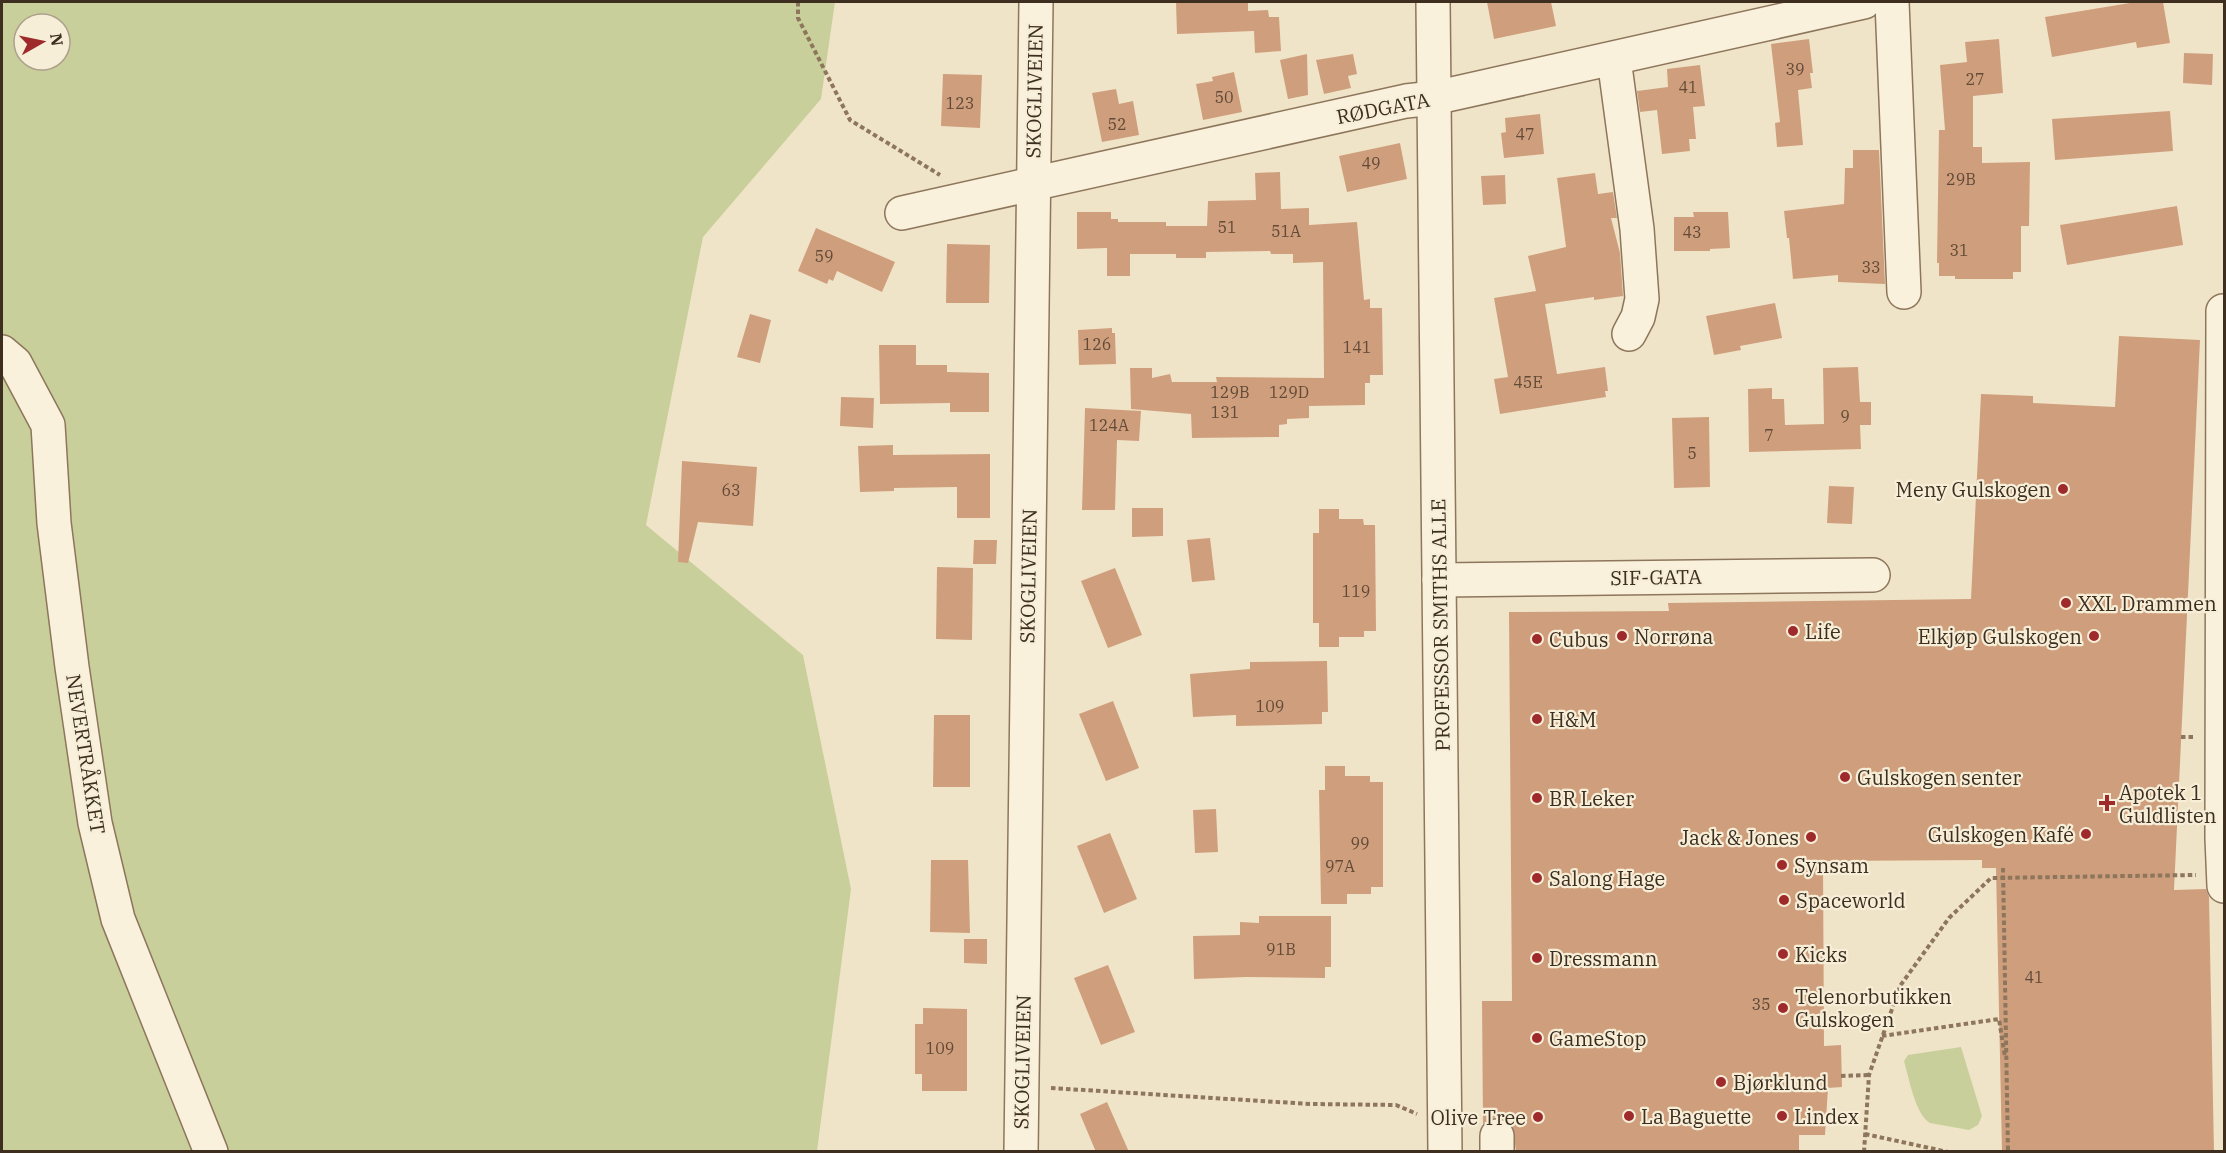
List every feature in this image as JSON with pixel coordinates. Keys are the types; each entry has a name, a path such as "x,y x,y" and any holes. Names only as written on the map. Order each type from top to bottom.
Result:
{"street":[{"name":"SKOGLIVEIEN","path":"1021,1152 1036,2"},
{"name":"PROFESSOR SMITHS ALLE","path":"1433,2 1445,1139"},
{"name":"RØDGATA","path":"902,213 1864,2"},
{"path":"1892,2 1904,292"},
{"path":"1614,58 1637,229 1642,299 1638,317 1629,334"},
{"path":"2223,311 2222,838 2224,886"},
{"name":"NEVERTRÅKKET","path":"2,352 15,363 48,425 54,523 94,823 118,919 211,1152"},
{"name":"SIF-GATA","path":"1439,580 1874,574"}],"path":[{"path":"798,2 798,18 850,120 975,196"},
{"path":"2003,868 2008,1152"},
{"path":"1864,1152 1869,1075 1900,986 1949,918 1991,878 2224,874"},
{"path":"1881,1036 1999,1019 2007,1073"},
{"path":"1841,1076 1869,1075"},
{"path":"1022,1087 1310,1104 1396,1105 1445,1139"},
{"path":"1865,1134 1948,1152"}],"green space":[{"path":"2,2 835,2 821,99 703,237 646,525 803,655 851,889 817,1151 2,1152"},
{"path":"1961,1047 1982,1116 1978,1125 1969,1130 1930,1123 1925,1118 1913,1095 1904,1061 1908,1055"}],"building":[{"path":"1176,2 1248,2 1248,11 1268,10 1269,17 1279,17 1281,51 1255,53 1254,31 1177,34"},
{"path":"1487,2 1551,2 1556,26 1494,39"},
{"path":"2136,2 2163,2 2170,43 2137,48 2136,42 2052,57 2045,17"},
{"path":"1809,39 1813,73 1810,73 1812,88 1798,90 1803,145 1777,147 1775,123 1780,122 1771,44"},
{"path":"1999,39 2003,93 1973,96 1973,147 1982,147 1982,163 2030,162 2029,226 2021,226 2021,272 2013,272 2013,279 1955,279 1955,276 1939,276 1939,263 1937,263 1939,130 1945,130 1940,65 1967,62 1965,42"},
{"path":"2184,53 2213,54 2212,85 2183,83"},
{"path":"1307,54 1308,95 1288,99 1280,60"},
{"path":"1353,54 1357,74 1348,76 1351,88 1324,94 1316,60"},
{"path":"1700,65 1705,106 1693,107 1696,139 1689,139 1690,151 1662,154 1657,110 1640,112 1637,91 1668,87 1667,69"},
{"path":"1234,72 1242,112 1203,120 1196,84 1213,81 1212,77"},
{"path":"943,74 982,75 980,128 941,126"},
{"path":"1116,89 1119,104 1133,101 1139,135 1102,142 1092,93"},
{"path":"2170,111 2173,151 2055,160 2052,119"},
{"path":"1540,114 1544,154 1504,158 1501,133 1506,132 1505,118"},
{"path":"1400,143 1407,179 1347,192 1339,156"},
{"path":"1853,150 1879,150 1885,284 1838,282 1838,275 1793,279 1784,211 1844,204 1845,168 1853,168"},
{"path":"1280,172 1281,209 1309,208 1309,225 1357,222 1364,300 1370,299 1370,308 1382,308 1383,375 1370,375 1370,383 1365,383 1365,405 1309,406 1309,418 1287,419 1287,424 1279,425 1279,437 1192,438 1191,414 1131,409 1130,368 1152,368 1152,378 1170,374 1172,382 1217,382 1216,377 1324,378 1323,262 1293,263 1293,254 1271,254 1270,251 1206,252 1206,258 1176,258 1176,254 1130,254 1130,276 1107,276 1107,248 1077,249 1077,212 1111,212 1111,219 1118,219 1118,222 1166,222 1166,226 1207,226 1208,201 1256,200 1255,173"},
{"path":"1595,173 1598,194 1613,192 1617,218 1611,218 1620,253 1623,296 1594,300 1594,297 1545,304 1557,374 1605,367 1608,391 1605,391 1606,397 1500,414 1494,379 1508,377 1494,298 1536,291 1528,256 1566,247 1557,178"},
{"path":"1505,175 1506,204 1483,205 1481,176"},
{"path":"2177,206 2183,245 2067,265 2060,225"},
{"path":"1693,212 1728,212 1730,248 1710,249 1710,251 1674,251 1674,217 1694,217"},
{"path":"816,228 895,262 882,292 837,271 833,281 829,279 827,284 798,271"},
{"path":"947,244 990,245 989,303 946,303"},
{"path":"1775,303 1782,338 1740,346 1741,350 1714,355 1706,316"},
{"path":"750,314 771,320 760,363 737,357"},
{"path":"1112,328 1112,333 1115,333 1116,364 1079,365 1078,330"},
{"name":"Gulskogen senter","path":"2119,336 2200,340 2174,890 2206,889 2209,897 2214,1152 2002,1152 1996,868 1982,868 1982,860 1823,861 1824,1046 1841,1045 1842,1087 1828,1088 1825,1135 1799,1135 1799,1152 1516,1152 1513,1127 1507,1120 1496,1117 1483,1124 1482,1001 1512,1001 1509,612 1669,611 1668,603 1971,599 1981,394 2033,396 2033,403 2115,407"},
{"path":"879,345 916,345 916,365 947,365 947,372 989,373 989,412 950,412 950,403 880,404"},
{"path":"1858,367 1860,402 1871,402 1871,425 1860,425 1861,449 1749,452 1748,389 1772,388 1772,399 1784,399 1785,425 1824,424 1823,368"},
{"path":"841,397 874,398 873,428 840,426"},
{"path":"1085,408 1141,411 1139,441 1117,440 1115,510 1082,510"},
{"path":"1709,417 1710,487 1674,488 1672,418"},
{"path":"893,445 893,455 990,454 990,518 957,518 957,487 894,488 894,491 860,492 858,446"},
{"path":"682,461 757,467 753,526 698,522 688,563 678,562"},
{"path":"1829,486 1854,487 1852,524 1827,523"},
{"path":"1132,508 1163,508 1163,536 1132,537"},
{"path":"1319,509 1339,509 1339,519 1363,519 1364,525 1375,525 1376,631 1364,631 1364,637 1339,637 1339,647 1319,647 1319,623 1313,623 1313,533 1319,533"},
{"path":"1210,538 1215,580 1192,582 1187,540"},
{"path":"974,540 997,540 996,564 973,564"},
{"path":"937,567 973,568 972,640 936,639"},
{"path":"1115,568 1142,635 1108,648 1081,581"},
{"path":"1327,661 1328,712 1322,712 1322,724 1236,726 1236,715 1193,717 1190,674 1250,669 1250,662"},
{"path":"1113,701 1139,768 1106,781 1079,714"},
{"path":"934,715 970,715 970,787 933,787"},
{"path":"1325,766 1345,766 1345,776 1370,776 1370,782 1383,782 1383,887 1371,887 1371,894 1347,894 1347,904 1321,904 1319,790 1325,790"},
{"path":"1216,809 1218,852 1195,853 1193,810"},
{"path":"1110,833 1137,899 1104,913 1077,846"},
{"path":"931,860 968,860 970,933 930,932"},
{"path":"1259,916 1331,916 1331,967 1325,967 1325,978 1194,979 1193,936 1240,935 1240,922 1259,923"},
{"path":"964,939 987,939 987,964 964,963"},
{"path":"1108,965 1135,1032 1101,1045 1074,978"},
{"path":"923,1008 967,1009 967,1091 922,1091 922,1074 915,1074 915,1024 923,1024"},
{"path":"1107,1102 1129,1152 1096,1152 1080,1114"}],"place":[{"name":"Meny Gulskogen","path":"2063,489"},
{"name":"XXL Drammen","path":"2066,603"},
{"name":"Life","path":"1793,631"},
{"name":"Norrøna","path":"1622,636"},
{"name":"Elkjøp Gulskogen","path":"2094,636"},
{"name":"Cubus","path":"1537,639"},
{"name":"H&M","path":"1537,719"},
{"name":"Gulskogen senter","path":"1845,777"},
{"name":"BR Leker","path":"1537,798"},
{"name":"Apotek 1 Guldlisten","path":"2107,803"},
{"name":"Gulskogen Kafé","path":"2086,834"},
{"name":"Jack & Jones","path":"1811,837"},
{"name":"Synsam","path":"1782,865"},
{"name":"Salong Hage","path":"1537,878"},
{"name":"Spaceworld","path":"1784,900"},
{"name":"Kicks","path":"1783,954"},
{"name":"Dressmann","path":"1537,958"},
{"name":"Telenorbutikken Gulskogen","path":"1783,1008"},
{"name":"GameStop","path":"1537,1038"},
{"name":"Bjørklund","path":"1721,1082"},
{"name":"La Baguette","path":"1629,1116"},
{"name":"Lindex","path":"1782,1116"},
{"name":"Olive Tree","path":"1538,1117"}]}
